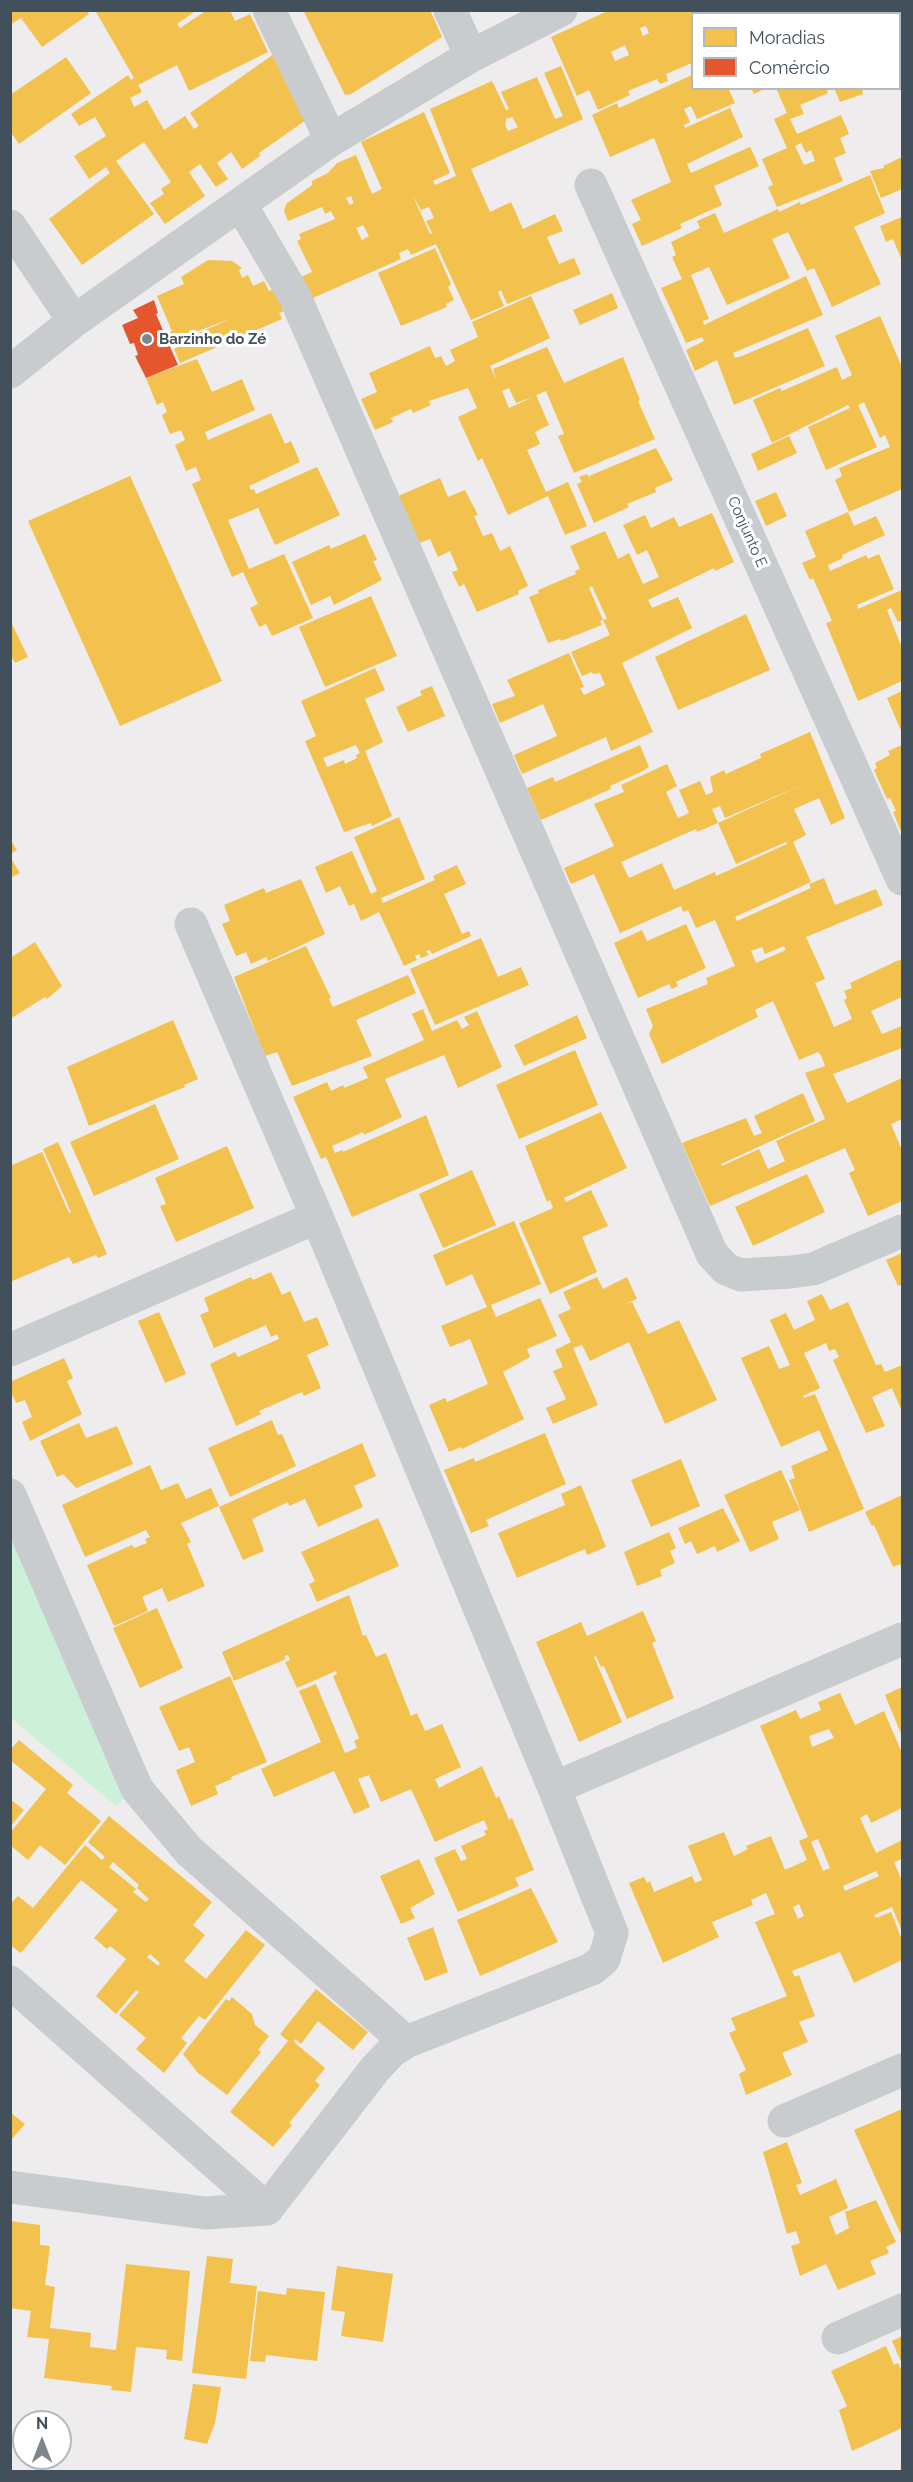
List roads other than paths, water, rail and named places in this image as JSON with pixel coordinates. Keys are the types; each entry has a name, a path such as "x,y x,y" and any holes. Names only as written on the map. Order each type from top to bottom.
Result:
{"street":[{"path":"268,10 332,140"},
{"path":"450,10 471,56"},
{"path":"10,372 74,321 332,140 471,56 561,10"},
{"name":"Conjunto E","path":"591,185 903,879"},
{"path":"241,205 295,297 712,1254 726,1269 741,1275 782,1273 813,1269 903,1230"},
{"path":"10,226 74,321"},
{"path":"10,2187 205,2213 267,2209 375,2069 392,2051 406,2042 592,1969 604,1959 612,1933 317,1218 191,924"},
{"path":"10,1350 317,1218"},
{"path":"10,1495 137,1789 189,1851 406,2042"},
{"path":"554,1788 903,1639"},
{"path":"10,1982 267,2209"},
{"path":"784,2121 903,2070"},
{"path":"838,2338 903,2310"}],"place":[{"name":"Barzinho do Zé","path":"147,339"}]}
